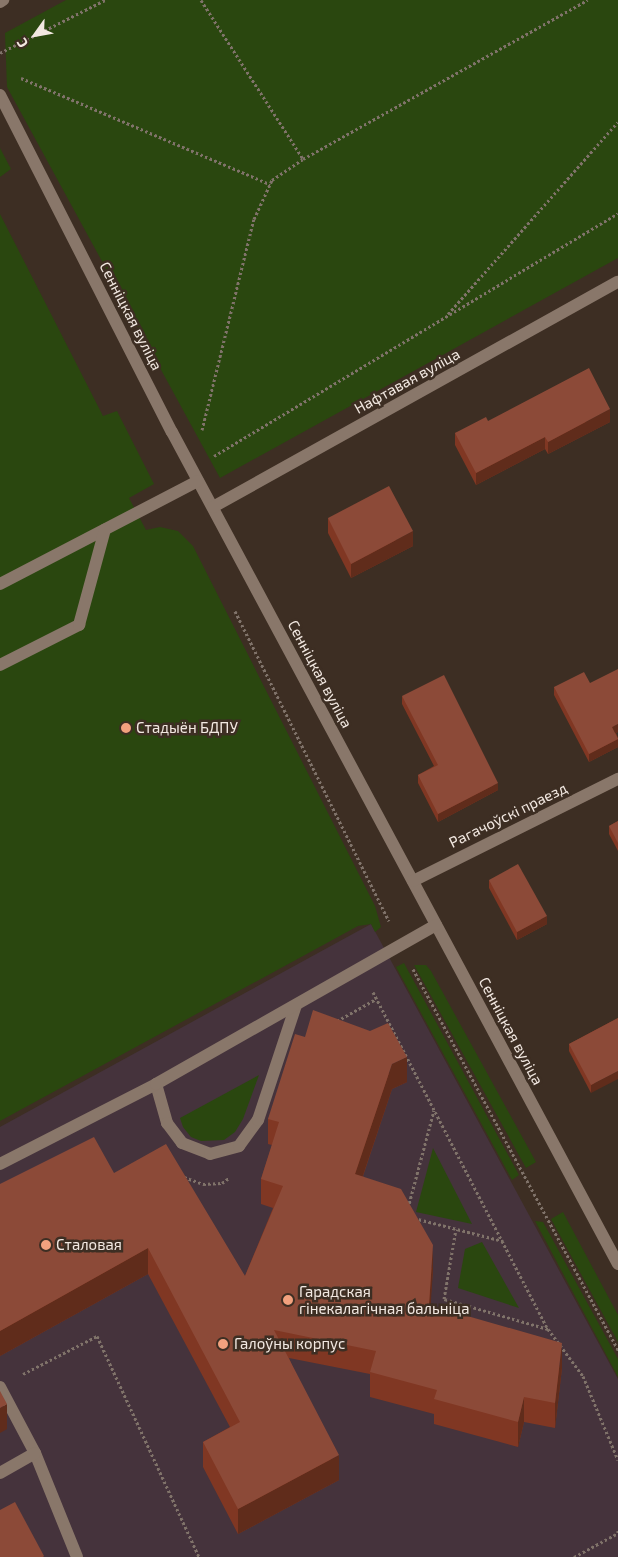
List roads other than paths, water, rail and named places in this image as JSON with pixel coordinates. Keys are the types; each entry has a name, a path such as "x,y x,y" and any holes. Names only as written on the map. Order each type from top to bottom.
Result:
{"street":[{"name":"Сенніцкая вуліца","path":"0,95 195,475 618,1264"},
{"name":"Нафтавая вуліца","path":"213,508 618,282"},
{"path":"0,584 105,529 195,475"},
{"path":"0,665 79,624 105,529"},
{"name":"Рагачоўскі праезд","path":"412,881 618,779"},
{"path":"0,1164 156,1084 436,925"},
{"path":"156,1084 167,1123 182,1143 210,1154 225,1152 239,1146 258,1120 296,1005"},
{"path":"0,1387 35,1453 77,1557"},
{"path":"0,1472 35,1453"}],"place":[{"name":"Стадыён БДПУ","path":"126,728"},
{"name":"Сталовая","path":"46,1245"},
{"name":"Гарадская гінекалагічная бальніца","path":"288,1300"},
{"name":"Галоўны корпус","path":"223,1344"}]}
